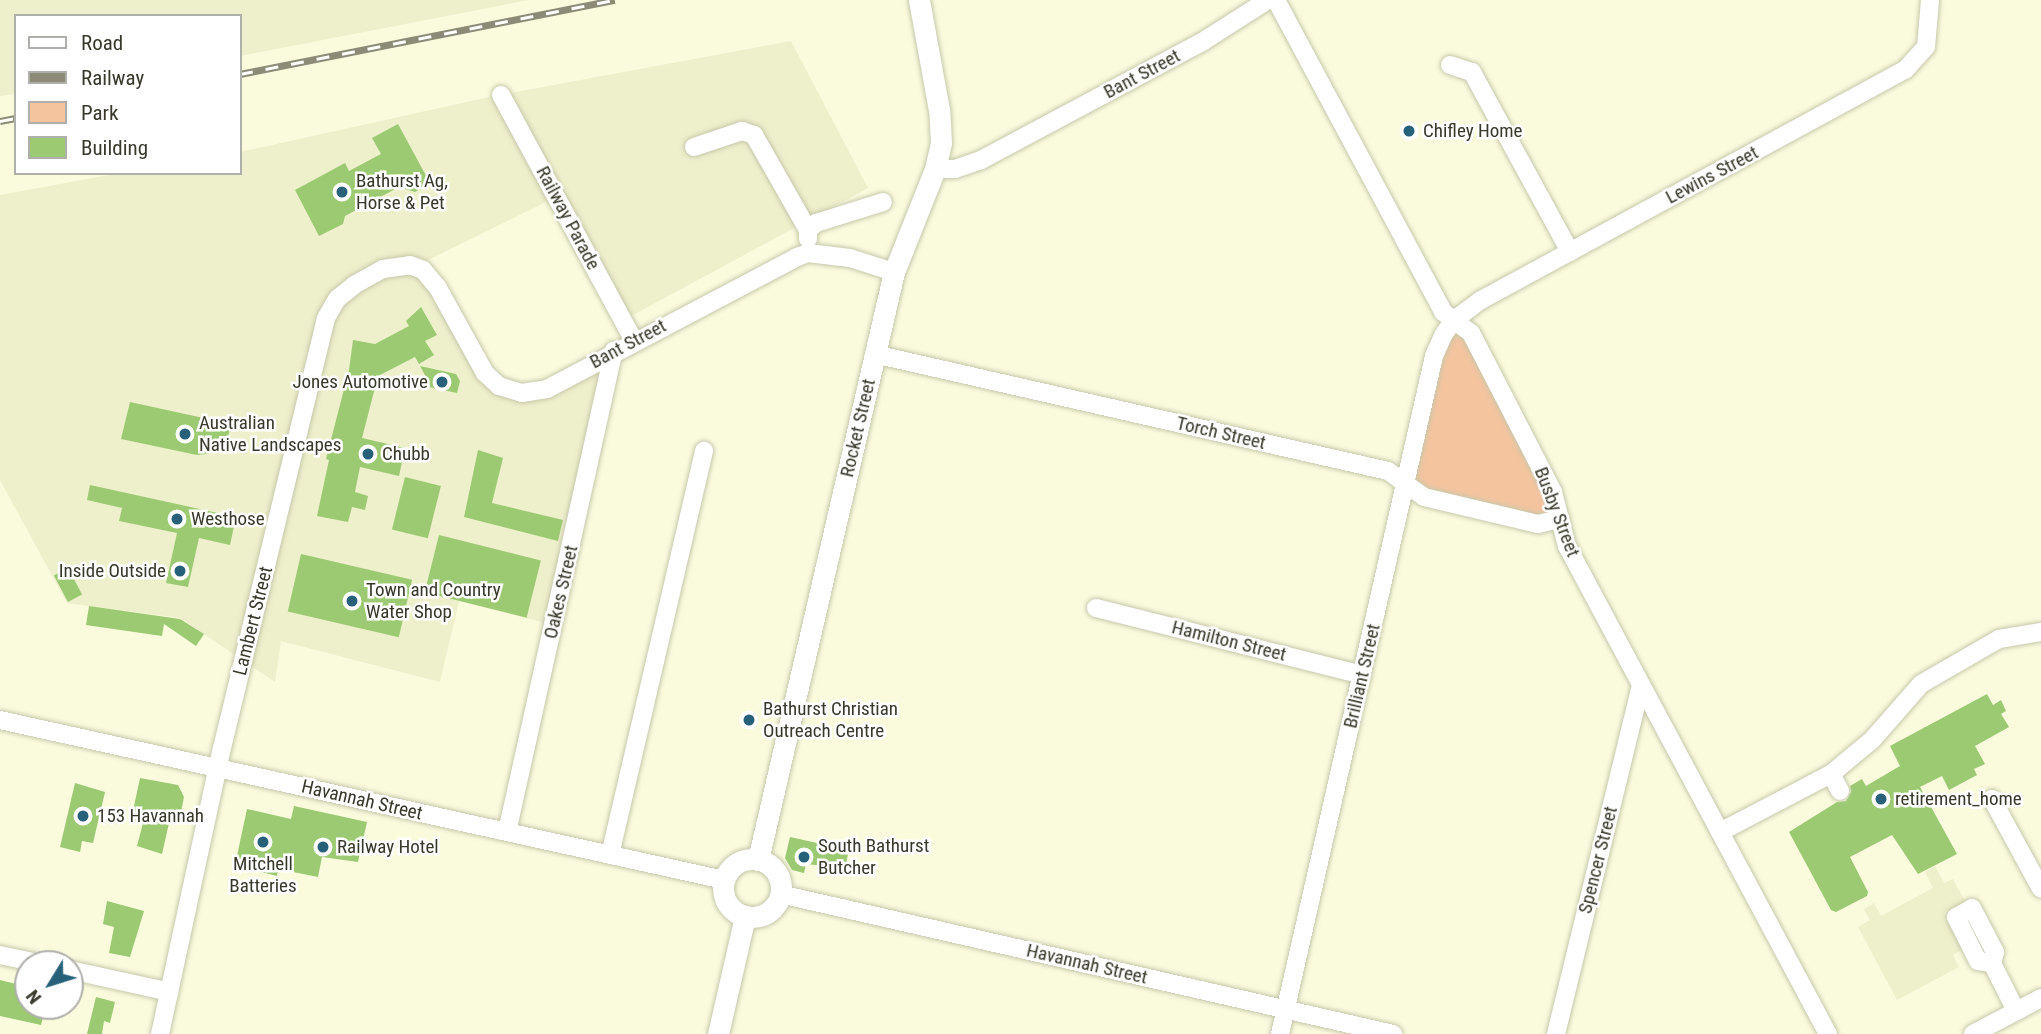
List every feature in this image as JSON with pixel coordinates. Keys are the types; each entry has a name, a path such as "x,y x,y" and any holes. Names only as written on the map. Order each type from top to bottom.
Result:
{"main road":[{"name":"Rocket Street","path":"758,859 894,272 916,211 935,169 941,143 939,110 919,0"},
{"path":"758,859 766,863 778,876 780,894 777,903 763,915 745,916 736,912 725,898 724,880 733,865 758,859"},
{"path":"718,1034 745,916"}],"street":[{"name":"Bant Street","path":"935,169 955,169 981,160 1202,42 1268,0"},
{"name":"Busby Street","path":"1276,0 1443,312 1471,333 1553,492 1567,546 1828,1034"},
{"name":"Lewins Street","path":"1453,321 1480,300 1905,70 1926,47 1930,0"},
{"path":"1450,65 1472,72 1570,252"},
{"name":"Railway Parade","path":"501,95 634,341"},
{"path":"694,147 742,131 754,135 808,230 808,253 850,257 894,272"},
{"path":"808,230 816,223 883,202"},
{"name":"Bant Street","path":"416,266 423,270 438,288 485,373 511,392 533,393 547,389 614,351 808,253"},
{"name":"Lambert Street","path":"160,1034 218,768 326,318 337,299 370,275 397,265 416,266"},
{"name":"Brilliant Street","path":"1280,1034 1434,356 1453,321"},
{"name":"Oakes Street","path":"507,832 614,351"},
{"name":"Torch Street","path":"874,354 1388,471 1424,496 1538,524 1560,519"},
{"path":"610,855 704,451"},
{"name":"Hamilton Street","path":"1096,608 1362,674"},
{"path":"1720,832 1831,774 1872,740 1921,684 1998,639 2041,632"},
{"name":"Spencer Street","path":"1556,1034 1641,685"},
{"name":"Havannah Street","path":"0,720 724,880"},
{"path":"1831,774 1840,791"},
{"path":"1992,799 2041,889"},
{"name":"Havannah Street","path":"780,894 1393,1034"},
{"path":"1992,963 2016,1011"},
{"path":"84,973 170,992"},
{"path":"1973,1034 2041,998"}],"shaded area":[{"path":"0,0 529,0 242,56 242,14 14,14 14,94 0,96"},
{"path":"791,41 868,188 622,321 556,197 416,266 477,360 522,393 614,351 553,625 459,601 440,682 281,641 275,682 180,618 67,603 0,480 0,195 109,175 242,175 242,152 489,97"},
{"path":"1935,866 1944,883 1953,879 1965,901 1944,913 1963,949 1953,955 1959,967 1897,1000 1858,927 1870,920 1864,909 1874,903 1881,916 1933,888 1925,872"}],"green space":[{"path":"1453,321 1471,333 1560,519 1538,524 1407,484 1434,356"}],"building":[{"name":"Bathurst Ag, Horse & Pet","path":"398,124 430,183 415,192 399,187 345,216 343,224 319,236 295,190 345,163 349,171 381,154 372,138"},
{"path":"421,307 437,335 425,341 434,355 419,364 415,357 378,376 362,438 405,448 399,476 360,467 355,492 368,496 365,510 352,507 348,522 317,516 329,460 326,459 349,370 353,340 375,344 409,326 406,321"},
{"name":"Jones Automotive","path":"420,366 456,374 460,381 457,393 424,386 426,377"},
{"path":"130,402 231,424 228,437 216,444 212,453 197,455 121,439"},
{"path":"478,450 503,458 492,503 563,520 558,541 464,517"},
{"path":"405,477 441,486 428,538 392,529"},
{"name":"Westhose","path":"90,485 236,517 230,545 199,538 188,587 166,583 177,533 119,521 122,508 87,500"},
{"path":"439,535 541,560 527,618 425,592"},
{"name":"Town and Country Water Shop","path":"301,554 412,580 399,637 288,611"},
{"path":"68,568 82,594 68,602 54,576"},
{"path":"89,606 180,619 204,634 196,646 164,624 162,636 86,625"},
{"name":"retirement_home","path":"1987,694 1993,705 2001,700 2006,711 2001,714 2009,727 1975,746 1985,764 1974,769 1977,775 1949,790 1942,776 1920,787 1957,854 1918,874 1892,835 1850,857 1868,892 1867,896 1836,912 1831,910 1789,832 1837,802 1846,801 1851,792 1850,786 1862,779 1866,786 1900,766 1890,746"},
{"path":"140,778 178,785 184,797 181,812 172,810 162,854 137,846 143,823 131,820"},
{"name":"153 Havannah","path":"75,783 105,792 93,843 82,841 80,852 60,847"},
{"name":"Railway Hotel","path":"294,806 367,822 358,862 322,857 318,877 278,869 277,876 235,865 247,809 291,819"},
{"path":"790,837 849,850 845,868 806,864 804,873 792,870 785,858"},
{"path":"107,901 144,911 130,957 109,953 114,927 103,924"},
{"path":"0,980 14,984 14,1019 0,1016"},
{"path":"96,997 115,1002 110,1023 104,1021 102,1034 87,1034"},
{"path":"18,1020 42,1020 41,1025"}],"railway":[{"path":"242,74 615,0"},
{"path":"0,121 14,118"}],"place":[{"name":"Chifley Home","path":"1409,131"},
{"name":"Bathurst Ag, Horse & Pet","path":"342,192"},
{"name":"Jones Automotive","path":"442,382"},
{"name":"Australian Native Landscapes","path":"185,434"},
{"name":"Chubb","path":"368,454"},
{"name":"Westhose","path":"177,519"},
{"name":"Inside Outside","path":"180,571"},
{"name":"Town and Country Water Shop","path":"352,601"},
{"name":"Bathurst Christian Outreach Centre","path":"749,720"},
{"name":"retirement_home","path":"1881,799"},
{"name":"153 Havannah","path":"83,816"},
{"name":"Mitchell Batteries","path":"263,842"},
{"name":"Railway Hotel","path":"323,847"},
{"name":"South Bathurst Butcher","path":"804,857"}]}
